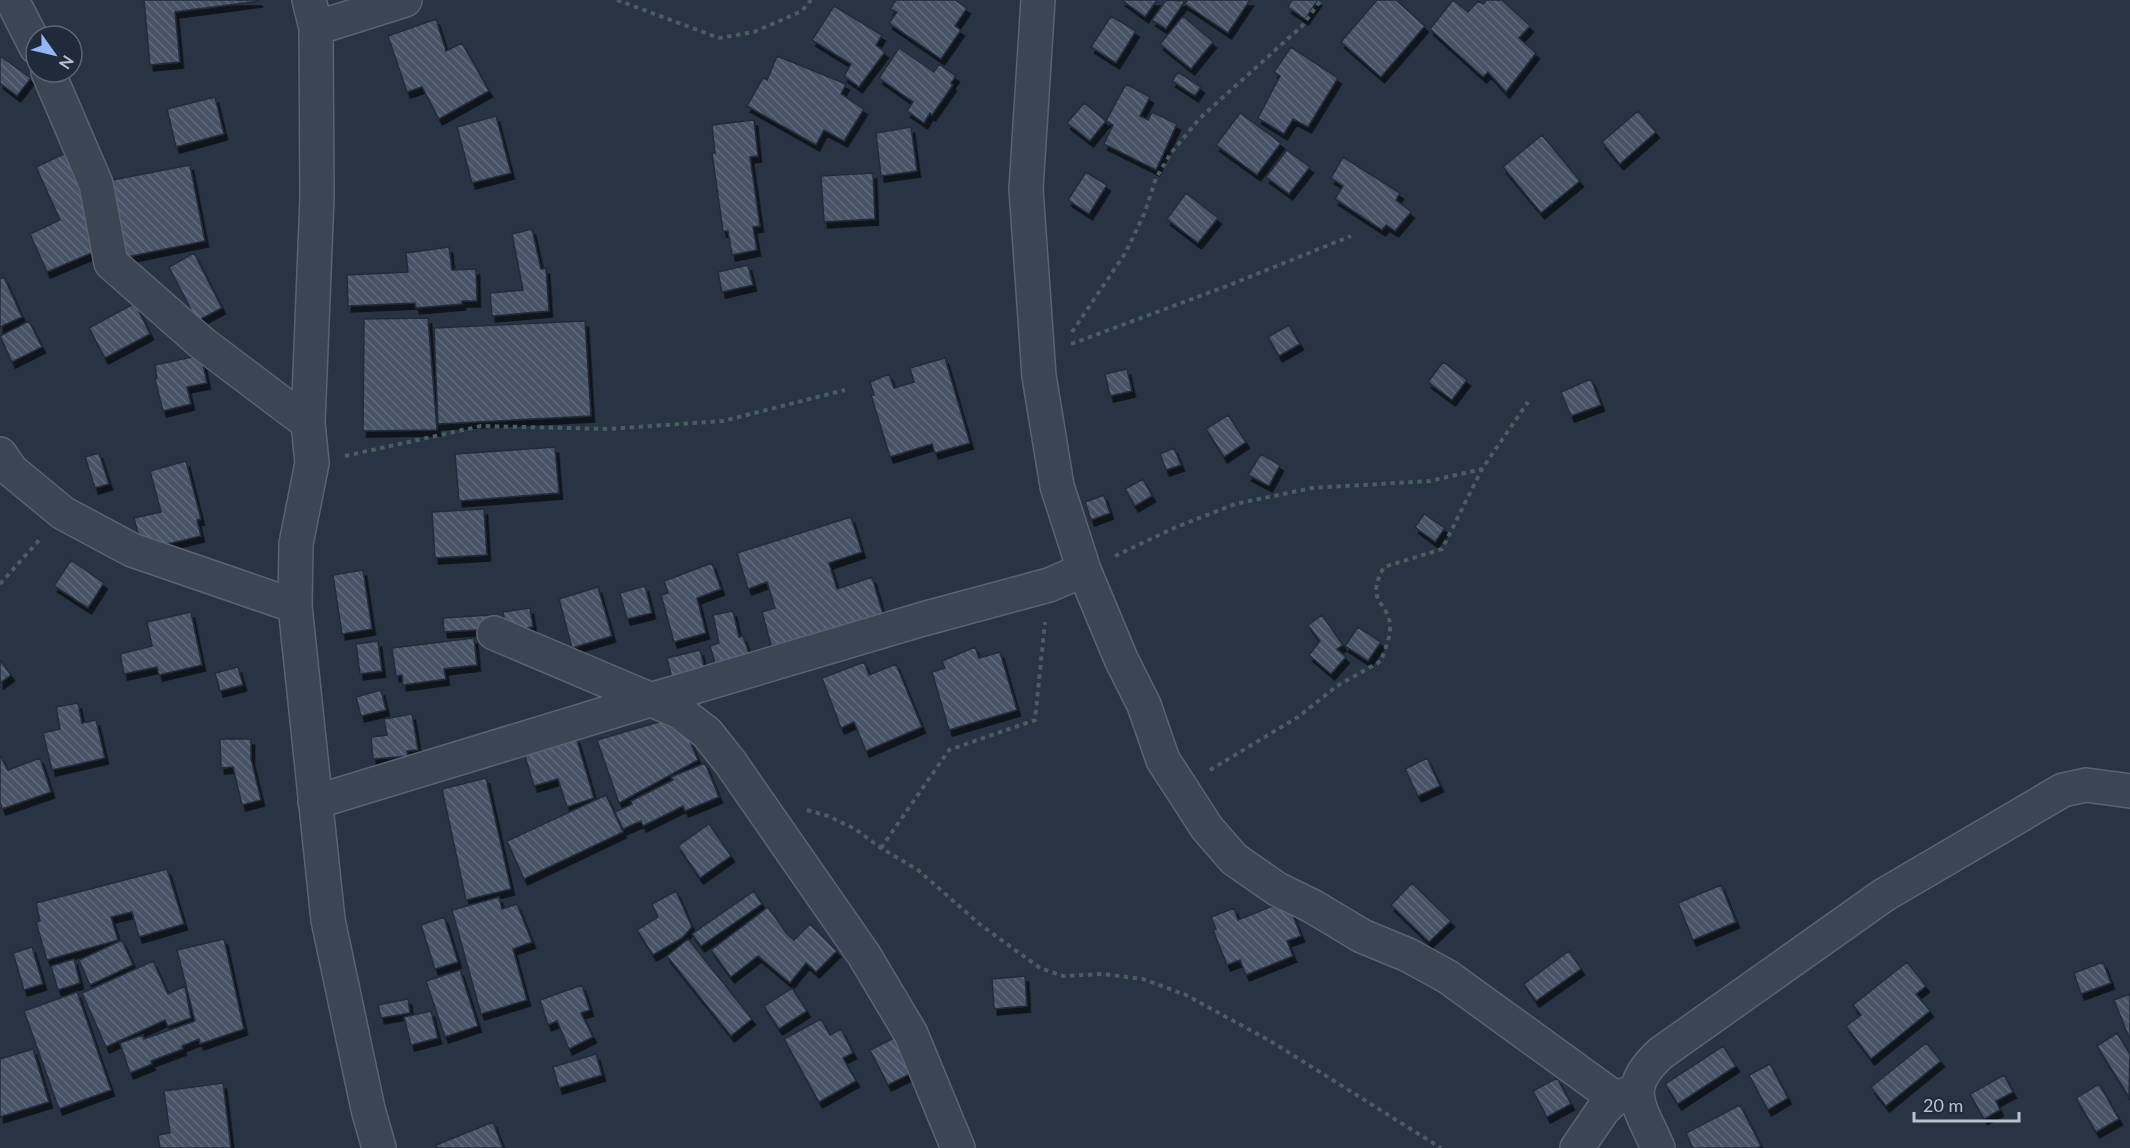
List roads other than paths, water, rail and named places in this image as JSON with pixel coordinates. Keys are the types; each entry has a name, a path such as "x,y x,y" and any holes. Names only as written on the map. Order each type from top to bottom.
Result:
{"street":[{"path":"12,0 24,24"},
{"path":"379,1148 368,1109 328,920 295,606 296,544 312,463 308,423 317,198 313,14 405,0"},
{"path":"1038,0 1026,189 1040,376 1057,486 1084,570 1143,705 1163,760 1207,828 1234,859 1277,890 1312,906 1362,936 1408,955 1448,977 1626,1095 1639,1104 1658,1148"},
{"path":"53,84 96,184 111,263 202,344 308,423"},
{"path":"0,454 11,470 63,513 132,550 295,606"},
{"path":"315,802 650,700 1050,585 1084,570"},
{"path":"494,633 680,712 707,733 730,762 864,955 911,1034 957,1148"},
{"path":"1577,1148 1603,1110 1626,1095 1646,1067 1661,1053 1884,895 2063,790 2086,785 2130,791"}]}
